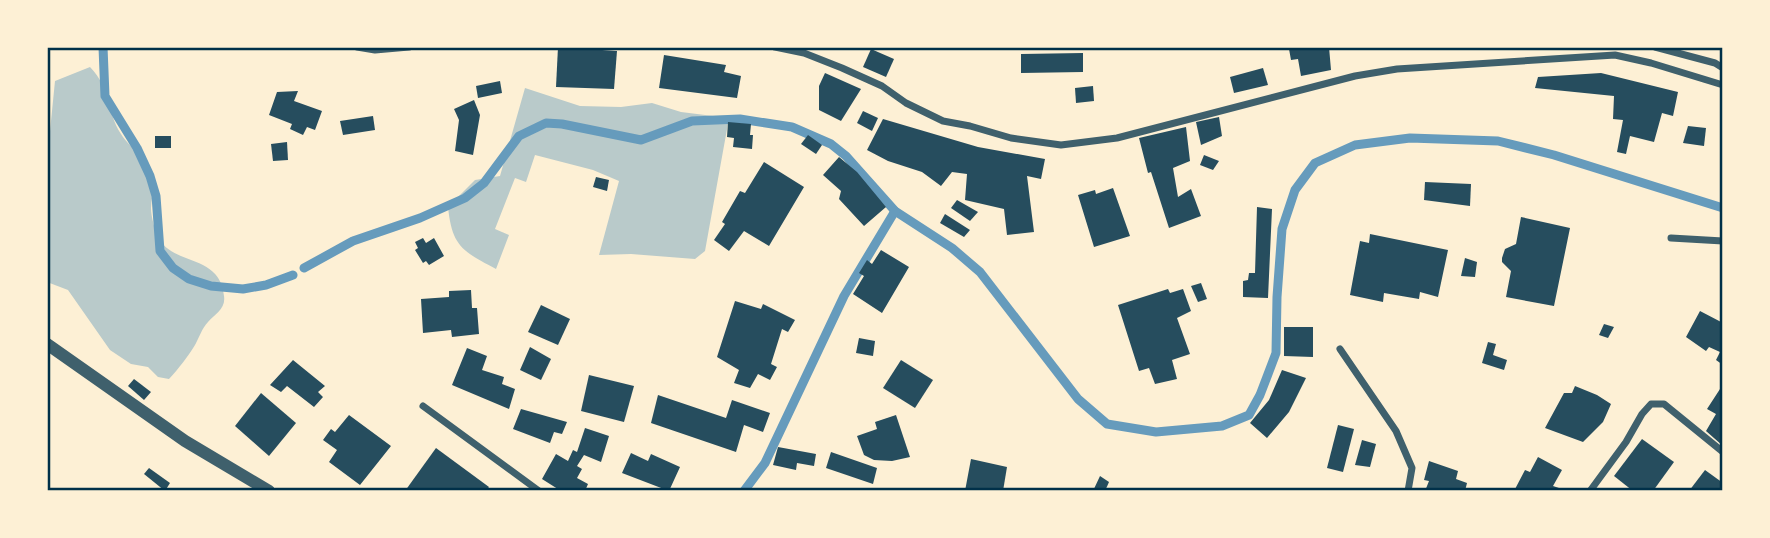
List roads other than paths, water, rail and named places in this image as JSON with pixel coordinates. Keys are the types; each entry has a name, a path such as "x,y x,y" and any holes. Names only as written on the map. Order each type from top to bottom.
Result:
{"street":[{"path":"357,47 375,50 410,47"},
{"path":"775,47 804,53 842,68 882,86 906,103 943,121 1011,138 1061,145 1116,138 1354,76 1397,69 1615,55 1723,85"},
{"path":"1655,47 1715,63 1723,68"},
{"path":"1671,238 1723,241"},
{"path":"47,344 185,440 270,491"},
{"path":"1340,349 1396,431 1412,468 1408,491"},
{"path":"1590,491 1651,404 1664,404 1723,452"},
{"path":"423,406 539,491"}],"waterway":[{"path":"103,47 105,96 137,148 150,176 156,196 160,251 173,268 189,279 211,286 243,289 266,285 293,275"},
{"path":"304,268 353,241 420,218 465,198 484,183 519,136 546,123 641,140 692,121 740,119 792,127 831,144 846,156 895,211 952,248 980,272 1078,399 1107,424 1156,432 1222,426 1249,415 1276,353 1282,229 1295,190 1315,163 1355,145 1410,138 1498,141 1554,155 1723,208"},
{"path":"744,491 765,463 844,296 895,211"}]}
